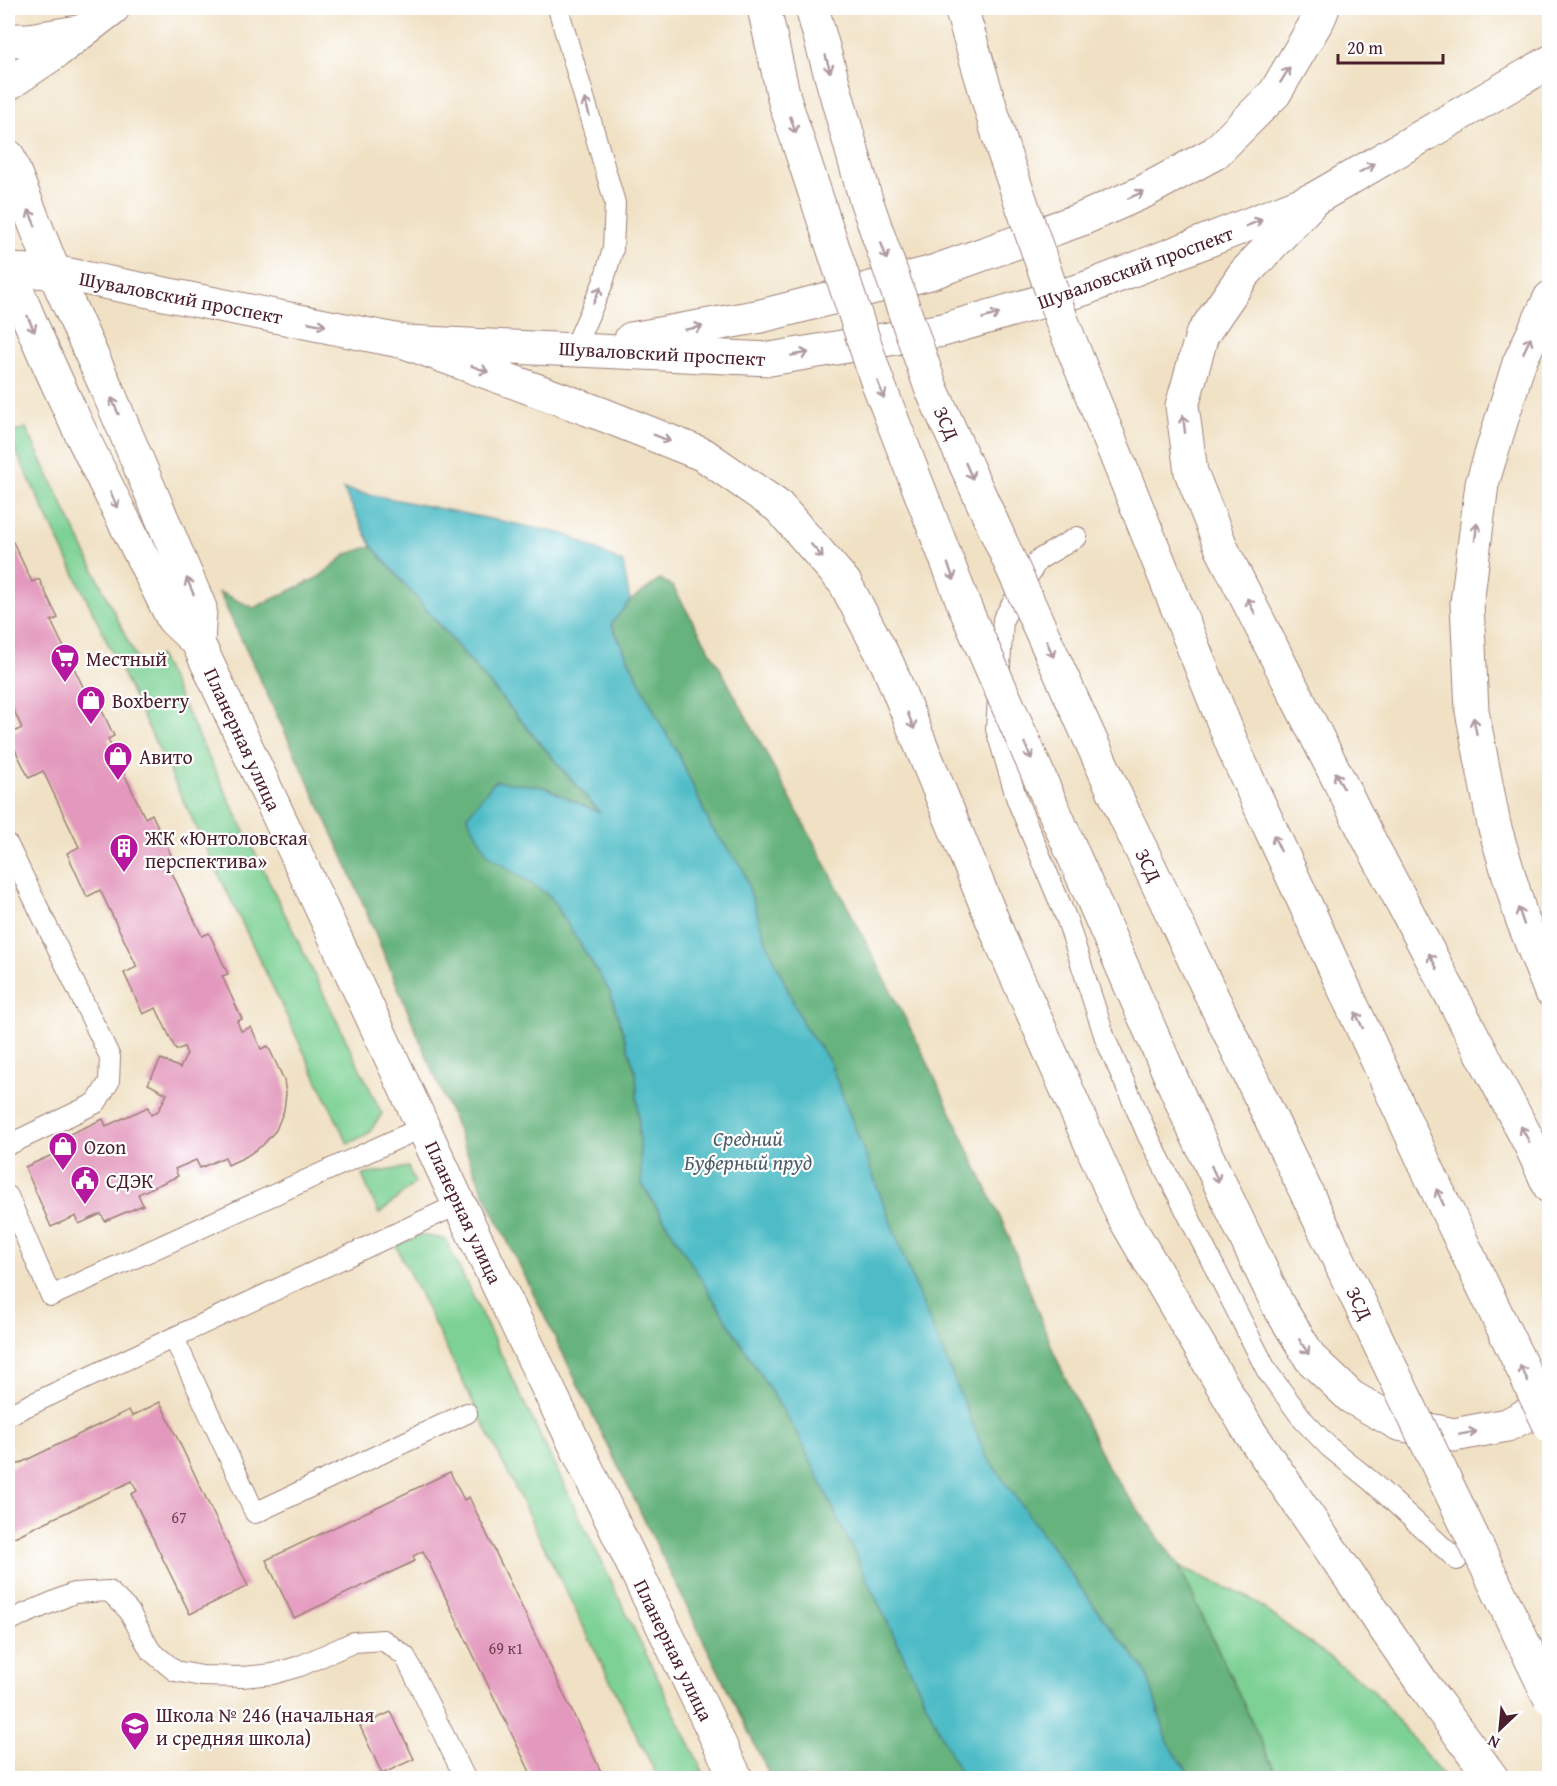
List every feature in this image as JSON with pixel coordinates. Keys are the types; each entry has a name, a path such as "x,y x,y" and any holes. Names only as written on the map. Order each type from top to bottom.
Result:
{"main road":[{"path":"8,84 57,51 112,8"},
{"path":"764,8 785,102 876,378 966,610 1190,1121 1278,1305 1311,1359 1351,1397 1399,1424 1454,1435 1507,1425 1550,1403"},
{"name":"ЗСД","path":"812,8 865,197 931,388 1125,816 1550,1698"},
{"path":"961,8 1003,150 1062,321 1237,756 1438,1192 1550,1426"},
{"path":"574,349 760,316 930,273 1082,219 1143,192 1215,153 1275,93 1320,18 1323,8"},
{"path":"8,40 29,40 83,31"},
{"name":"Шуваловский проспект","path":"8,268 54,272 405,342 770,359 943,330 1084,289 1316,198 1550,62"},
{"name":"Планерная улица","path":"8,156 54,272 107,389 200,608 198,643"},
{"path":"1316,198 1244,274 1202,335 1182,406 1191,472 1222,549 1365,832 1529,1142 1550,1187"},
{"name":"Планерная улица","path":"8,268 68,405 173,619 198,643 459,1204 736,1779"},
{"path":"1550,298 1519,363 1482,484 1467,603 1472,711 1494,825 1521,916 1550,990"},
{"path":"405,342 604,415 704,455 779,507 845,583 888,665 1001,941 1122,1214 1249,1431 1428,1691 1492,1779"}],"lane":[{"path":"558,8 615,203 613,249 603,283 574,349"},
{"path":"1077,537 1038,560 1003,619 996,729 1017,800 1067,920 1105,1038 1148,1136 1267,1371 1304,1420 1329,1447 1371,1481 1457,1560"},
{"path":"8,845 110,1056 110,1082 96,1103 8,1145"},
{"path":"8,1196 51,1296 423,1127"},
{"path":"8,1415 459,1204"},
{"path":"174,1338 255,1513 467,1413"},
{"path":"8,1621 74,1593 109,1591 129,1611 150,1650 175,1671 202,1676 242,1677 273,1674 300,1666 354,1642 384,1640 405,1656 465,1779"}],"green space":[{"path":"26,428 139,664 159,655 382,1114 369,1133 348,1144 8,435"},
{"path":"372,546 601,815 544,787 488,855 551,897 610,992 636,1073 642,1184 798,1435 962,1778 771,1778 483,1191 343,856 219,592 254,608 319,577 347,554"},
{"path":"661,579 673,587 720,668 826,865 924,1055 1007,1232 1054,1353 1107,1467 1179,1566 1278,1778 1192,1778 1168,1743 1146,1671 1099,1613 986,1456 913,1281 829,1060 804,1026 764,936 743,869 711,827 679,755 659,721 611,623 630,601"},
{"path":"408,1167 415,1183 379,1214 362,1175"},
{"path":"420,1235 445,1239 706,1778 658,1778 396,1246"},
{"path":"1179,1566 1251,1599 1372,1689 1445,1778 1278,1778"}],"water":[{"name":"Средний Буферный пруд","path":"343,489 565,534 623,563 630,601 611,624 659,721 679,755 711,827 743,869 764,936 804,1026 829,1060 913,1281 986,1456 1099,1613 1146,1671 1168,1743 1192,1778 962,1778 798,1435 642,1184 636,1073 610,992 551,897 488,855 467,816 495,781 544,787 600,813 372,546"}],"building":[{"name":"ЖК «Юнтоловская перспектива»","path":"13,542 32,582 39,579 58,618 51,621 89,699 95,696 114,736 108,739 145,818 152,814 171,855 165,858 202,936 209,933 228,974 222,976 242,1019 237,1021 241,1031 251,1027 261,1049 268,1046 284,1080 286,1094 284,1110 276,1130 263,1145 245,1157 228,1165 225,1157 200,1168 196,1160 175,1169 178,1176 138,1194 143,1205 105,1221 101,1214 79,1224 76,1216 51,1227 25,1167 68,1148 63,1137 103,1119 106,1126 148,1107 151,1115 158,1111 167,1094 148,1084 161,1059 180,1068 187,1054 184,1047 176,1050 156,1008 143,1014 124,973 137,967 100,890 87,897 67,853 79,847 43,771 29,778 8,735 22,728 8,698 8,544"},
{"path":"160,1402 248,1586 190,1614 131,1494 137,1491 132,1481 8,1540 8,1469 129,1410 132,1416"},
{"path":"450,1472 464,1500 469,1497 604,1778 533,1778 423,1551 413,1556 415,1561 294,1618 266,1560"},
{"path":"391,1712 414,1759 382,1774 360,1726"},
{"path":"196,1771 200,1778 181,1778"}],"place":[{"name":"Местный","path":"65,684"},
{"name":"Boxberry","path":"91,726"},
{"name":"Авито","path":"118,782"},
{"name":"ЖК «Юнтоловская перспектива»","path":"124,874"},
{"name":"Ozon","path":"63,1172"},
{"name":"СДЭК","path":"85,1206"},
{"name":"Школа № 246 (начальная и средняя школа)","path":"135,1752"}]}
